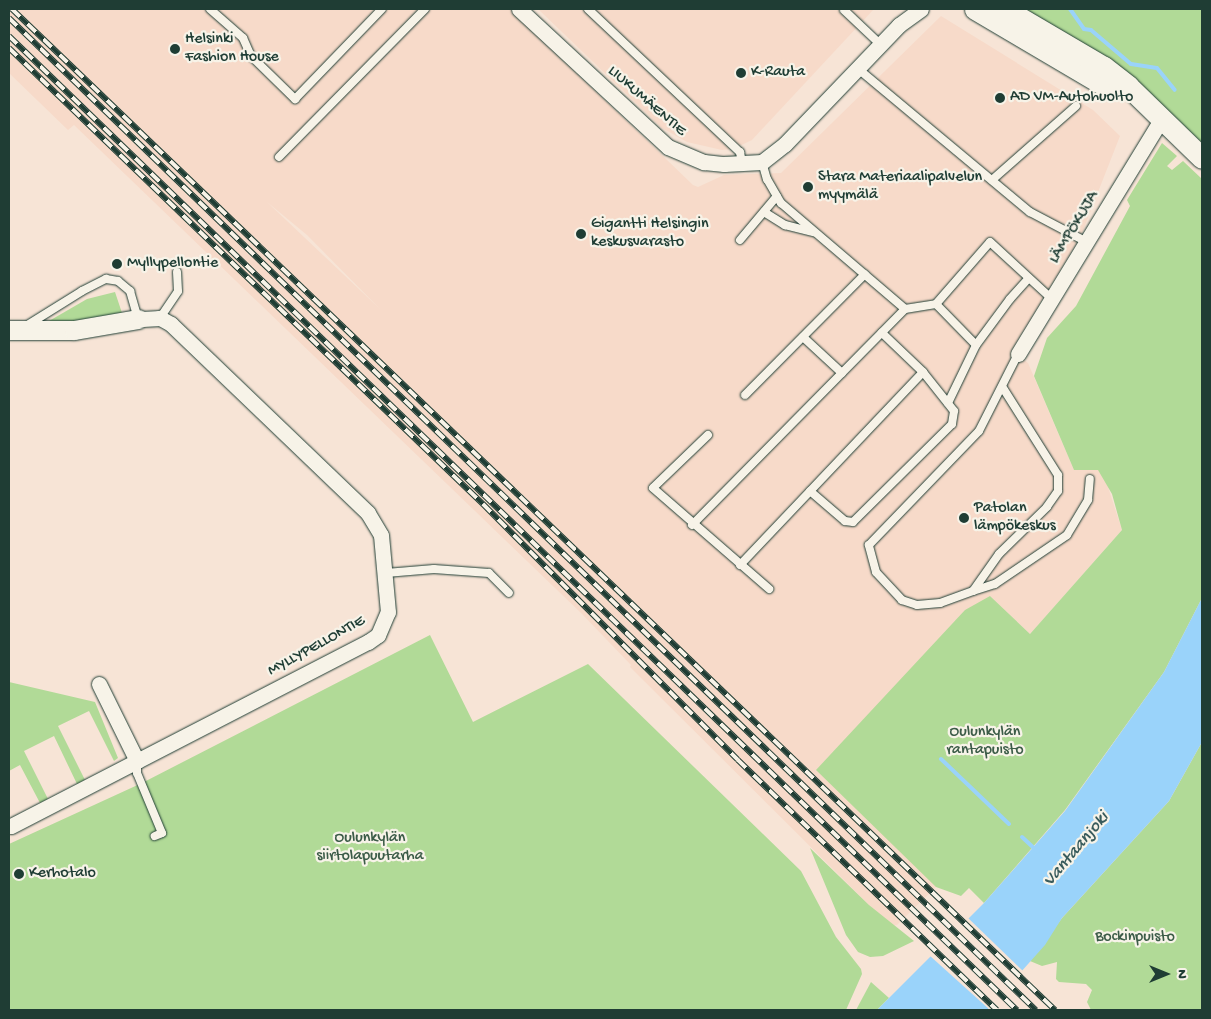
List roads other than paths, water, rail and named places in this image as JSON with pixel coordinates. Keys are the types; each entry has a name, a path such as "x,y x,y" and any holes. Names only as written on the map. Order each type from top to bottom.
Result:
{"main road":[{"path":"975,9 1120,96 1143,104"},
{"path":"1005,9 1104,67 1128,86 1143,104 1202,158"}],"street":[{"name":"LIUKUMÄENTIE","path":"519,9 668,147 704,162 742,164 762,162"},
{"path":"899,25 906,9"},
{"path":"762,162 785,144 899,25 921,9"},
{"name":"LÄMPÖKUJA","path":"1018,354 1161,120"},
{"path":"14,331 74,330 138,319 160,318"},
{"name":"MYLLYPELLONTIE","path":"11,826 378,635 388,612 386,573 381,535 368,514 181,334 160,318"},
{"path":"99,684 137,761"}],"lane":[{"path":"210,9 243,38 251,56 295,99 382,9"},
{"path":"279,158 425,9"},
{"path":"588,9 740,152 742,164"},
{"path":"844,10 880,44"},
{"path":"858,68 1030,212 1087,242"},
{"path":"992,180 1076,106"},
{"path":"762,162 766,179 777,196 905,309"},
{"path":"740,240 777,196"},
{"path":"764,212 785,226 816,232"},
{"path":"692,524 905,309 936,304 990,242 1052,299"},
{"path":"160,318 178,291 177,272"},
{"path":"745,395 865,274"},
{"path":"948,404 976,345 1010,298 1029,278"},
{"path":"14,331 106,279 118,281 130,291 138,319"},
{"path":"936,304 976,345"},
{"path":"810,491 845,521 853,522 952,424 954,411 923,372 882,333"},
{"path":"803,337 842,373"},
{"path":"1018,354 1003,388 979,431 869,546 876,572 902,600 917,604 940,603 995,584 1067,535 1088,500 1090,479"},
{"path":"740,565 923,372"},
{"path":"973,591 999,554 1047,507 1058,491 1058,475 1003,388"},
{"path":"708,435 653,488 768,589"},
{"path":"386,573 434,569 489,573 509,593"},
{"path":"137,761 137,773 162,833 155,836"}],"water":[{"name":"Vantaanjoki","path":"1202,598 1202,742 1169,801 1062,918 1045,945 987,1010 877,1010 984,903 1065,811 1164,672"}],"waterway":[{"path":"1070,9 1084,29 1091,30 1131,64 1157,68 1175,90"},
{"path":"941,759 1009,824"},
{"path":"1022,837 1037,851"}],"railway":[{"path":"12,9 1055,1010"},
{"path":"9,18 1036,1010"},
{"path":"9,36 1017,1010"},
{"path":"9,48 483,504 738,760 997,1010"}],"place":[{"name":"Helsinki Fashion House","path":"175,49"},
{"name":"K-Rauta","path":"741,73"},
{"name":"AD VM-Autohuolto","path":"1000,98"},
{"name":"Stara Materiaalipalvelun myymälä","path":"808,187"},
{"name":"Gigantti Helsingin keskusvarasto","path":"581,234"},
{"name":"Myllypellontie","path":"117,264"},
{"name":"Patolan lämpökeskus","path":"964,518"},
{"name":"Kerhotalo","path":"19,874"}],"park label":[{"name":"Oulunkylän rantapuisto","path":"985,742"},
{"name":"Oulunkylän siirtolapuutarha","path":"370,848"},
{"name":"Bockinpuisto","path":"1135,938"}]}
